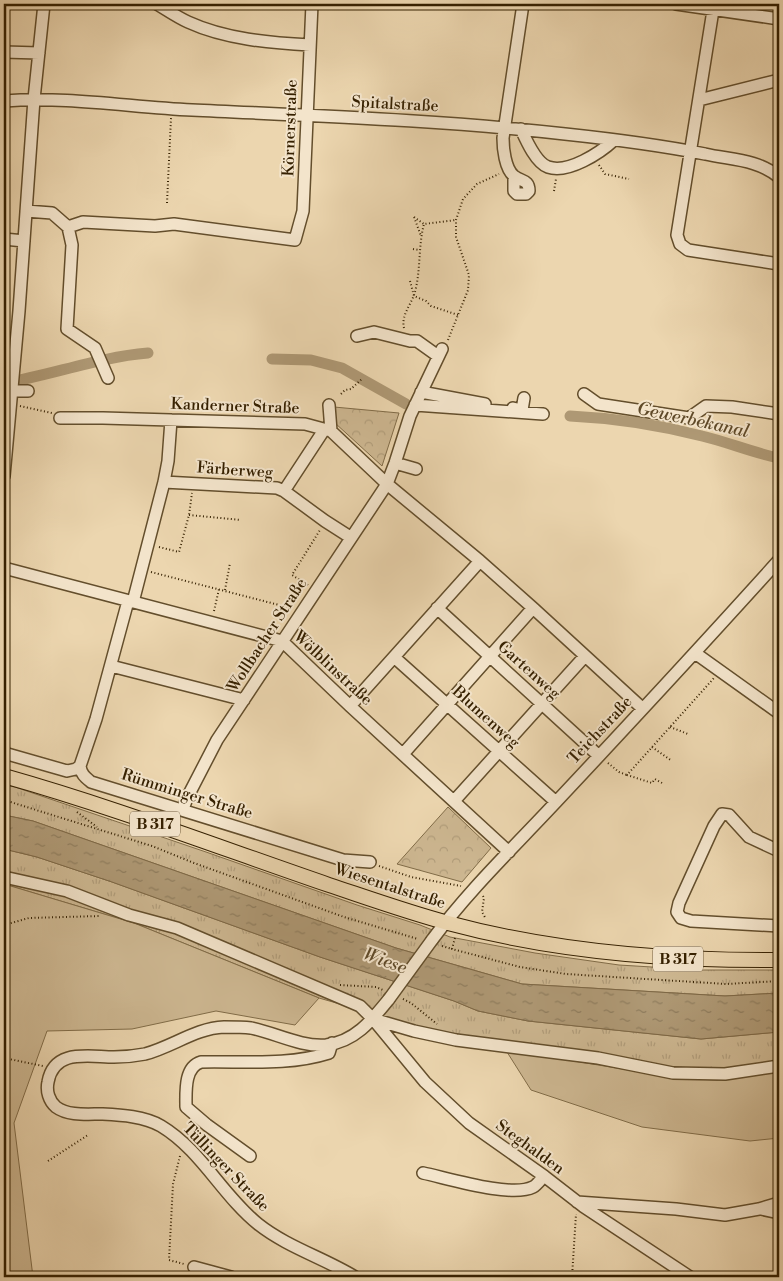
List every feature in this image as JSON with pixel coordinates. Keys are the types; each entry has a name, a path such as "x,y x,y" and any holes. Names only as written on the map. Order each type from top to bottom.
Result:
{"main road":[{"name":"Wiesentalstraße","path":"4,776 103,806 304,876 452,924 546,944 635,956 779,960"}],"street":[{"path":"4,476 6,419 12,389 34,99 44,4"},
{"path":"157,4 188,22 229,35 310,45"},
{"name":"Körnerstraße","path":"68,227 83,222 155,226 174,224 295,240 303,211 312,4"},
{"path":"512,173 503,150 503,127 523,4"},
{"path":"672,5 714,7 779,19"},
{"path":"714,7 677,235 680,244 688,250 779,264"},
{"path":"4,52 39,53"},
{"path":"700,97 779,80"},
{"name":"Spitalstraße","path":"4,101 59,100 172,109 503,127 690,151 760,164 779,177"},
{"path":"521,129 533,152 546,167 559,169 578,163 614,140"},
{"path":"26,211 52,213 68,227 72,245 67,329 94,348 108,378"},
{"path":"4,239 24,241"},
{"path":"357,336 374,332 417,341 440,352 415,405 387,484"},
{"path":"12,389 28,391"},
{"path":"421,392 468,395 522,410 524,398"},
{"path":"584,394 598,404 689,418 706,406 732,407 779,414"},
{"path":"284,491 327,431 329,405"},
{"path":"415,405 543,414"},
{"name":"Kanderner Straße","path":"60,418 305,424 327,431 387,484 480,561 642,708"},
{"path":"4,753 67,771 76,770 80,766 142,570 164,482 168,461 171,420"},
{"path":"395,463 416,469"},
{"name":"Färberweg","path":"164,482 264,487 284,491 325,522 350,537"},
{"name":"Wollbacher Straße","path":"183,809 217,740 350,537 387,484"},
{"name":"Teichstraße","path":"452,924 475,889 779,560"},
{"path":"350,706 480,561"},
{"name":"Wölblinstraße","path":"4,568 282,641 509,852"},
{"name":"Gartenweg","path":"437,608 599,756"},
{"path":"403,754 533,608"},
{"path":"695,653 779,713"},
{"path":"454,801 585,656"},
{"name":"Blumenweg","path":"394,657 556,802"},
{"path":"111,666 244,700"},
{"name":"Rümminger Straße","path":"80,766 80,772 91,782 343,860 370,862"},
{"path":"779,851 749,838 730,815 722,814 714,826 677,912 680,918 691,921 779,926"},
{"path":"4,877 67,891 130,915 176,928 360,1006 373,1019 414,1031 456,1040 598,1058 674,1073 725,1074 779,1066"},
{"path":"53,1068 62,1060 76,1056 118,1057 146,1053 163,1048 197,1033 221,1027 251,1028 311,1044 326,1045 353,1036 364,1029 373,1019 431,941 452,924"},
{"name":"Steghalden","path":"373,1019 420,1076 461,1116 577,1202 690,1277"},
{"path":"250,1156 206,1125 186,1107 190,1070 195,1064 201,1062 294,1061 329,1053 332,1043"},
{"name":"Tüllinger Straße","path":"53,1068 47,1088 52,1102 56,1106 72,1113 132,1117 159,1125 183,1144 258,1224 309,1254 356,1277"},
{"path":"423,1173 498,1189 518,1190 534,1187 544,1176"},
{"path":"577,1202 667,1208 725,1215 760,1209 779,1203"},
{"path":"760,1209 779,1213"},
{"path":"194,1268 231,1277"}],"path":[{"path":"168,203 172,109"},
{"path":"593,155 605,174 629,179"},
{"path":"440,352 450,336 468,290 469,274 456,238 456,220 463,198 477,184 512,173"},
{"path":"421,236 414,217 424,224 456,220"},
{"path":"417,341 403,326 405,314 414,296 417,282 419,250 424,224"},
{"path":"413,249 419,250"},
{"path":"410,281 414,296"},
{"path":"414,296 426,301 431,306 458,315"},
{"path":"342,394 363,378"},
{"path":"10,404 49,412 60,418"},
{"path":"147,544 178,552 194,484"},
{"path":"188,515 241,520"},
{"path":"316,590 292,575 325,522"},
{"path":"224,591 230,563"},
{"path":"142,570 283,606 298,617"},
{"path":"212,622 219,589"},
{"path":"627,775 720,671"},
{"path":"670,727 688,734"},
{"path":"652,747 672,761"},
{"path":"599,756 619,772 652,784 655,779 662,782"},
{"path":"4,800 134,840 344,917 520,967 566,974 726,984 779,981"},
{"path":"370,862 411,877 475,889"},
{"path":"4,925 29,918 102,916"},
{"path":"452,924 452,949"},
{"path":"4,1058 53,1068"},
{"path":"48,1161 88,1135"},
{"path":"183,1144 173,1184 169,1260 194,1268"},
{"path":"572,1277 577,1202"}],"green space":[{"path":"334,407 399,413 382,466 335,423"},
{"path":"4,785 15,787 206,852 450,937 535,953 619,965 701,970 779,970 779,993 725,996 522,984 396,948 33,821 4,815"},
{"path":"448,807 491,848 462,882 397,864"},
{"path":"4,849 37,857 112,882 320,957 454,1001 478,1011 528,1021 701,1039 779,1032 779,1072 717,1080 677,1078 507,1052 319,998 134,923 4,884"},
{"path":"4,884 134,923 319,998 295,1025 216,1011 132,1029 47,1031 14,1123 33,1277 4,1277"},
{"path":"507,1052 677,1078 717,1080 779,1072 779,1138 750,1141 642,1127 531,1090"}],"water":[{"name":"Wiese","path":"4,815 33,821 396,948 522,984 725,996 779,993 779,1032 701,1039 528,1021 478,1011 454,1001 320,957 112,882 37,857 4,849"}],"waterway":[{"name":"Gewerbekanal","path":"4,383 112,358 148,353"},
{"name":"Gewerbekanal","path":"272,359 311,360 342,368 406,404"},
{"name":"Gewerbekanal","path":"570,416 620,420 669,429 712,438 779,458"}]}
